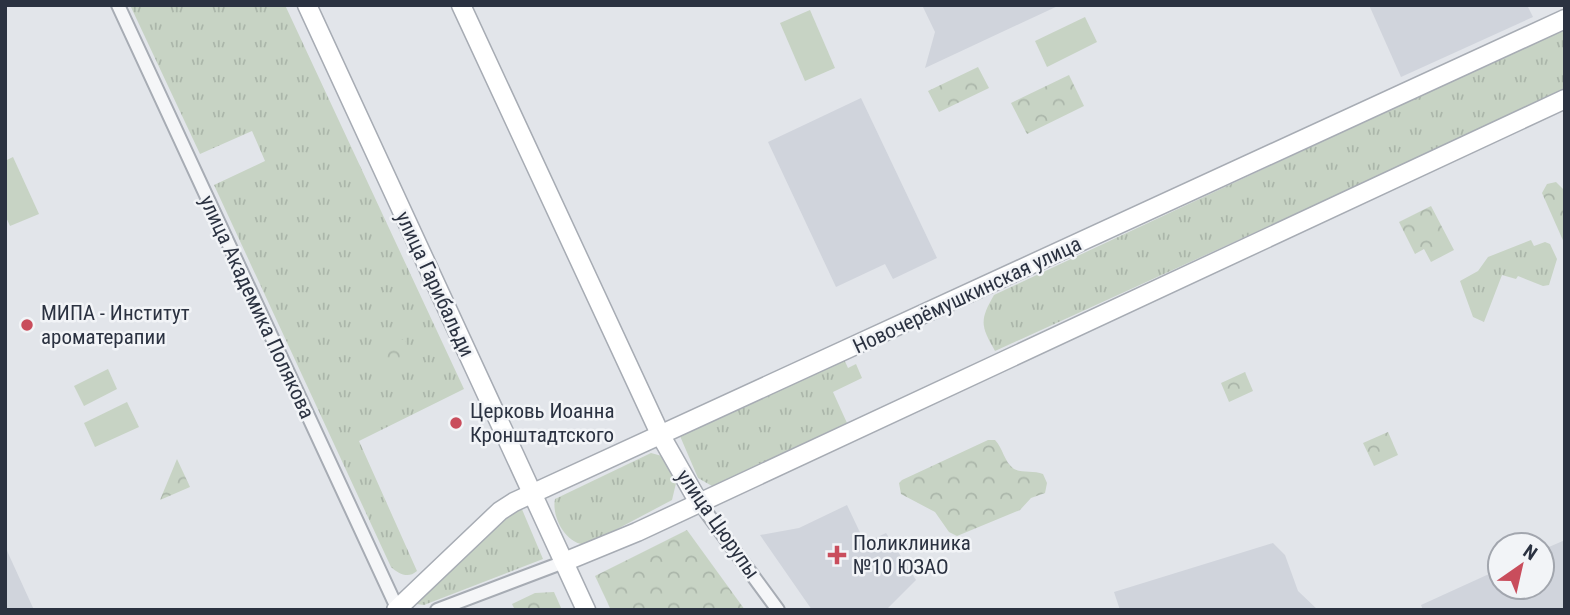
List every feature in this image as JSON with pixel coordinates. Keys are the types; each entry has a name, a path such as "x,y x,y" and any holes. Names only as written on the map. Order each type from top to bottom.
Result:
{"street":[{"name":"улица Академика Полякова","path":"118,5 397,609"},
{"name":"улица Гарибальди","path":"307,5 586,610"},
{"path":"461,5 661,436"},
{"name":"Новочерёмушкинская улица","path":"397,609 500,511 532,494 1565,19"},
{"path":"437,610 637,532 698,501 1565,99"},
{"name":"улица Цюрупы","path":"661,436 698,501 778,610"}],"shaded area":[{"path":"922,5 1060,5 925,68 935,32"},
{"path":"1369,5 1527,5 1533,17 1401,77"},
{"path":"861,98 937,258 893,279 885,264 836,287 768,142"},
{"name":"Поликлиника №10 ЮЗАО","path":"847,505 865,543 886,533 916,580 886,610 812,610 760,535 799,528"},
{"path":"1565,540 1565,610 1423,610 1421,605 1486,575 1486,601 1556,601 1556,544"},
{"path":"1273,543 1285,555 1298,591 1318,610 1120,610 1114,592"},
{"path":"5,544 8,553 34,610 5,610"}],"green space":[{"path":"130,5 285,5 464,389 359,441 417,571 410,575 404,575 391,567 214,185 265,161 252,131 200,154"},
{"path":"810,10 835,68 805,81 780,23"},
{"path":"1085,17 1097,42 1047,67 1035,41"},
{"path":"1565,28 1565,91 995,351 984,323 986,311 994,295"},
{"path":"978,67 989,88 939,112 928,91"},
{"path":"1069,75 1084,106 1027,134 1011,103"},
{"path":"13,157 39,214 10,226 5,215 5,161"},
{"path":"1556,182 1565,191 1565,245 1542,193 1547,184"},
{"path":"1431,206 1454,250 1431,262 1424,249 1415,254 1399,222"},
{"path":"1531,240 1534,246 1545,242 1550,244 1557,259 1549,285 1543,286 1518,276 1516,279 1502,275 1484,322 1473,317 1460,281 1478,271 1488,257"},
{"path":"404,339 415,361 385,375 375,353"},
{"path":"843,357 848,368 856,364 862,378 833,392 847,423 712,486 698,478 680,436"},
{"path":"108,369 117,389 84,406 74,386"},
{"path":"1245,372 1253,391 1229,402 1221,383"},
{"path":"127,402 139,427 95,447 84,423"},
{"path":"1388,432 1398,455 1374,466 1363,443"},
{"path":"988,440 995,440 1014,469 1043,474 1047,483 1045,493 1031,498 1020,510 957,536 949,532 935,512 901,494 899,483 902,480"},
{"path":"651,453 662,456 677,479 672,500 589,544 581,544 568,537 558,523 555,499"},
{"path":"177,459 190,487 160,500"},
{"path":"521,507 543,559 424,605 416,604 505,517"},
{"path":"687,530 745,610 611,610 595,576"},
{"path":"554,592 562,610 515,610 512,604 535,593"}],"place":[{"name":"МИПА - Институт ароматерапии","path":"27,325"},
{"name":"Церковь Иоанна Кронштадтского","path":"456,423"},
{"name":"Поликлиника №10 ЮЗАО","path":"837,555"}]}
